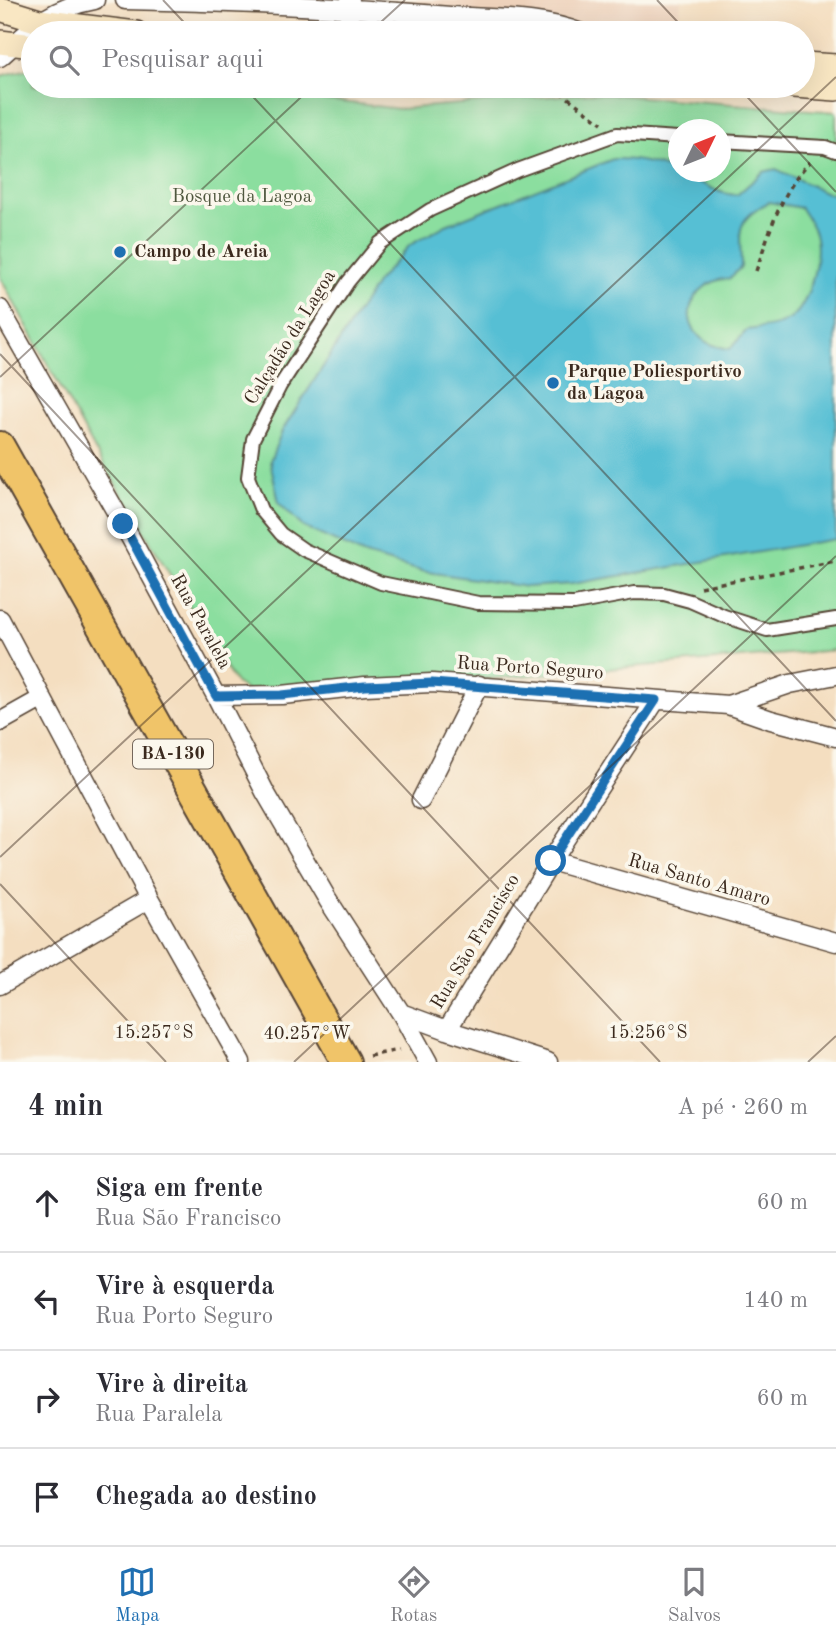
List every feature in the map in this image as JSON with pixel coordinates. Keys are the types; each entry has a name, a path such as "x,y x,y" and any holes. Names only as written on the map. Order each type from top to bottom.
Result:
{"highway":[{"name":"BA-130","path":"0,446 346,1061"}],"main road":[{"path":"0,9 39,21"},
{"path":"815,65 836,66"},
{"path":"815,88 836,89"}],"street":[{"path":"39,21 72,4 95,0"},
{"path":"125,0 350,4 526,21"},
{"name":"Calçadão da Lagoa","path":"668,137 617,134 518,170 430,209 380,243 348,282 280,386 253,439 248,477 261,510 281,534 304,550 381,583 478,603 574,604 634,593 664,594 767,630 836,619"},
{"path":"731,142 825,147 836,150"},
{"name":"Rua Paralela","path":"0,309 123,524 265,792 328,900 401,1013 423,1054"},
{"path":"0,619 149,899 241,1062"},
{"name":"Rua Porto Seguro","path":"216,696 282,695 408,684 479,685 729,705 790,684 836,675"},
{"path":"421,800 479,685"},
{"path":"0,722 41,699"},
{"name":"Rua São Francisco","path":"447,1030 551,861 656,700"},
{"path":"729,705 771,720 836,737"},
{"name":"Rua Santo Amaro","path":"551,861 836,942"},
{"path":"0,985 149,899"},
{"path":"401,1013 548,1062"}],"path":[{"path":"568,98 617,134"},
{"path":"755,271 777,212 800,172"},
{"path":"664,594 836,561"},
{"path":"346,1061 423,1054"}],"shaded area":[{"path":"213,0 681,0 679,21 445,21"}],"green space":[{"name":"Parque Poliesportivo da Lagoa","path":"21,71 21,98 308,98 400,109 531,98 655,98 836,112 836,650 256,698 234,681 95,450 0,277 0,76"}],"water":[{"path":"613,159 659,165 668,168 668,182 699,182 728,194 737,195 763,172 776,169 827,193 836,194 836,539 572,584 527,587 421,571 365,555 303,527 279,503 270,461 282,431 377,282 410,245 446,225","holes":["769,202 801,208 814,230 817,247 815,270 808,293 797,313 780,324 747,330 730,349 714,345 700,337 690,318 694,299 709,284 729,279 741,267 741,228 749,216"]}],"place":[{"name":"Campo de Areia","path":"120,252"},
{"name":"Parque Poliesportivo da Lagoa","path":"553,383"}],"route":[{"path":"123,524 216,696 282,695 327,689 432,683 656,700 551,861"}],"park label":[{"name":"Bosque da Lagoa","path":"242,197"}]}
